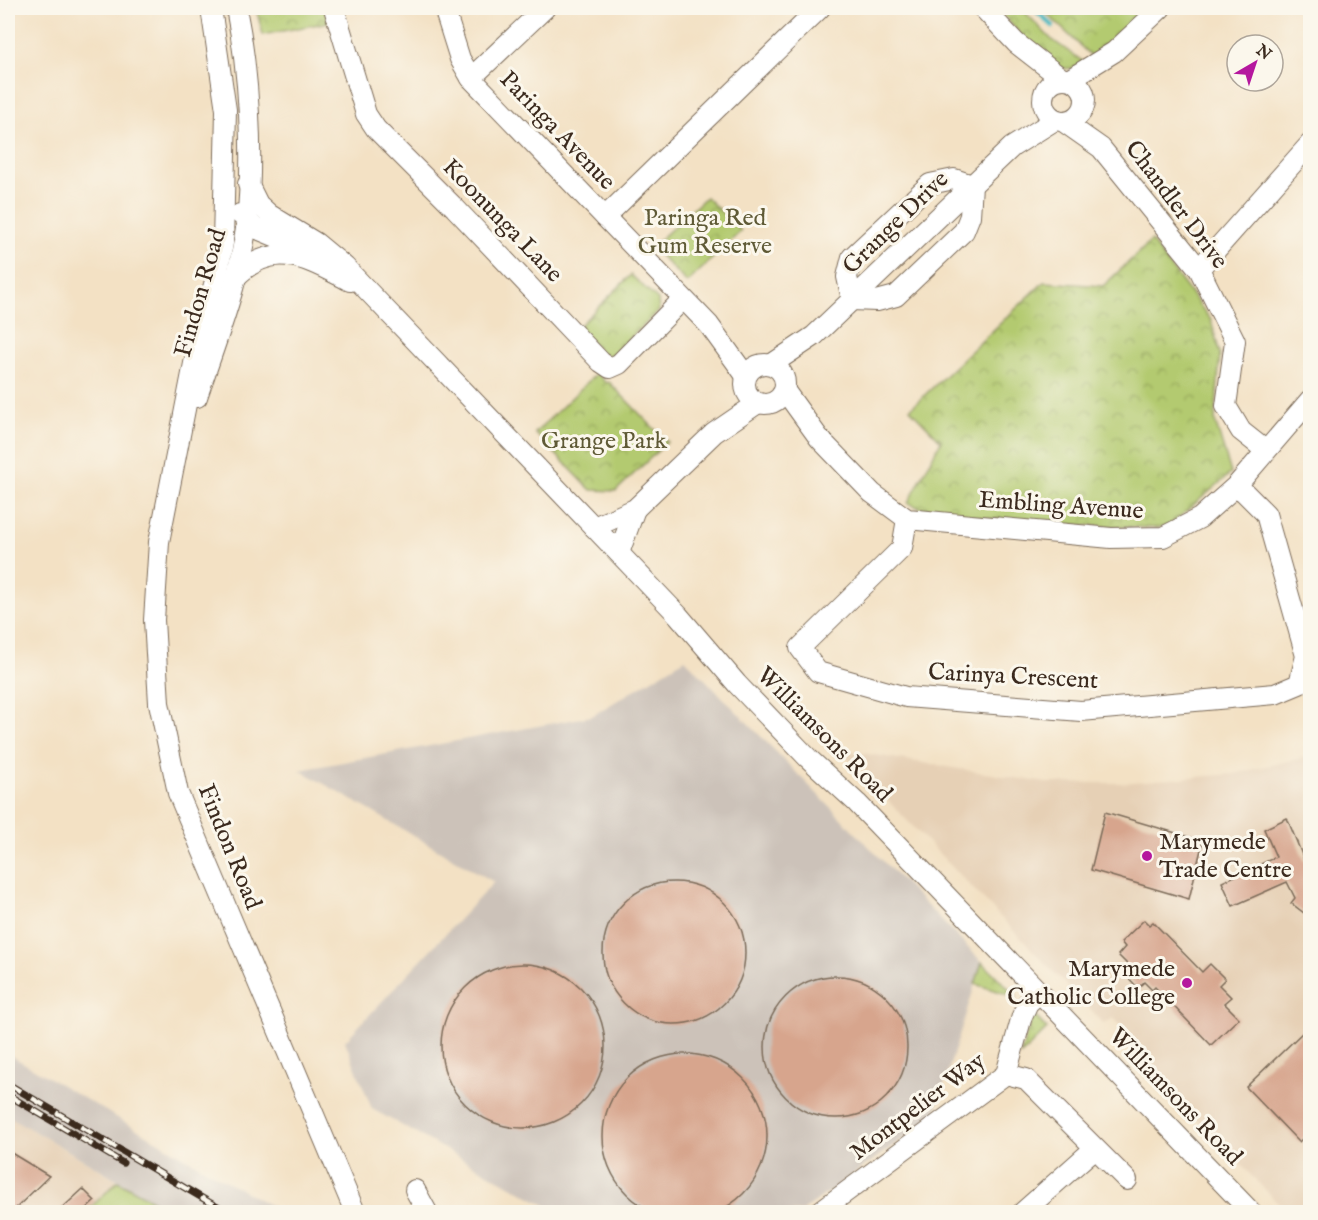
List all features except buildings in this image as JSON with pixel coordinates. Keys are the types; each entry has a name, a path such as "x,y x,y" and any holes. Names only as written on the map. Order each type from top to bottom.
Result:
{"street":[{"name":"Findon Road","path":"211,8 226,110 223,243 198,343 159,542 154,620 155,670 165,740 178,793 356,1212"},
{"name":"Findon Road","path":"170,479 236,277 246,219 247,97 236,8"},
{"name":"Koonunga Lane","path":"334,8 366,114 376,129 455,208 601,362 610,368 619,364 683,298"},
{"name":"Paringa Avenue","path":"444,8 460,60 471,78 709,325 765,391 780,369 767,364 709,325"},
{"path":"471,78 545,8"},
{"path":"605,217 820,8"},
{"path":"983,8 1016,43 1066,79 1080,85 1085,101"},
{"path":"1043,97 1049,84 1066,79 1114,52 1161,8"},
{"path":"1016,43 1043,97 1047,114 1059,121 1077,117 1114,52"},
{"name":"Grange Drive","path":"1012,147 1043,97"},
{"name":"Chandler Drive","path":"1085,101 1101,148"},
{"name":"Grange Drive","path":"594,527 635,509 714,433 765,391 814,336 1012,147 1059,121"},
{"name":"Chandler Drive","path":"1059,121 1101,148 1199,269 1235,341 1226,406 1240,431 1265,450"},
{"path":"1199,269 1311,144"},
{"path":"954,179 972,185 970,216 964,231 896,296 877,301 852,300 847,277 852,257 930,184 954,179"},
{"path":"226,184 236,209 246,219"},
{"name":"Williamsons Road","path":"248,184 258,204 270,215 316,243 366,288 689,627 737,684 808,758 856,803 1251,1212"},
{"path":"223,243 246,219 261,212 270,215"},
{"name":"Williamsons Road","path":"246,219 255,228 309,250 366,288"},
{"path":"236,277 258,259 288,255 306,259 366,288"},
{"name":"Grange Drive","path":"765,391 751,368 767,364 814,336"},
{"path":"765,391 819,438 872,493 907,519"},
{"name":"Embling Avenue","path":"907,519 1111,538 1162,537 1200,518 1237,485 1265,450 1311,400"},
{"name":"Carinya Crescent","path":"907,519 902,548 800,648 818,672 906,697 1081,711 1275,694 1299,684 1306,656 1266,514 1237,485"},
{"name":"Grange Drive","path":"619,553 635,509"},
{"name":"Montpelier Way","path":"819,1212 1006,1074 1022,1016 1028,1004 1039,993"},
{"path":"1006,1074 1026,1079 1127,1180"},
{"path":"1023,1212 1094,1149"},
{"path":"415,1190 427,1212"}],"shaded area":[{"path":"685,659 982,962 934,1116 801,1212 558,1212 372,1109 345,1041 494,882 300,770 592,716"},
{"name":"Marymede Catholic College","path":"838,749 1046,783 1121,783 1233,774 1310,756 1310,1212 1287,1212 1121,1042 1125,1031 1120,1024 1113,1018 1104,1024"},
{"path":"8,1054 282,1212 173,1212 8,1116"},
{"path":"8,1116 118,1181 86,1212 8,1212"}],"green space":[{"path":"256,8 324,8 329,22 263,35"},
{"path":"997,8 1021,8 1051,39 1085,63 1069,68 1054,64 1027,42"},
{"path":"1041,8 1145,8 1093,58"},
{"name":"Paringa Red Gum Reserve","path":"706,197 741,231 687,283 652,247"},
{"path":"1151,241 1211,320 1220,354 1215,421 1231,473 1170,525 1157,528 1022,523 923,509 908,503 941,441 910,409 1044,282 1103,286"},
{"path":"631,275 658,300 659,311 612,355 603,355 577,328"},
{"name":"Grange Park","path":"597,373 606,383 609,382 667,442 616,491 591,490 535,433"},
{"path":"982,962 1017,997 975,984"},
{"path":"1033,1014 1047,1029 1020,1056"},
{"path":"118,1181 173,1212 86,1212"}],"waterway":[{"path":"1033,8 1053,26"}],"railway":[{"path":"8,1084 226,1212"},
{"path":"8,1095 123,1163"}],"place":[{"name":"Marymede Trade Centre","path":"1147,856"},
{"name":"Marymede Catholic College","path":"1187,983"}]}
